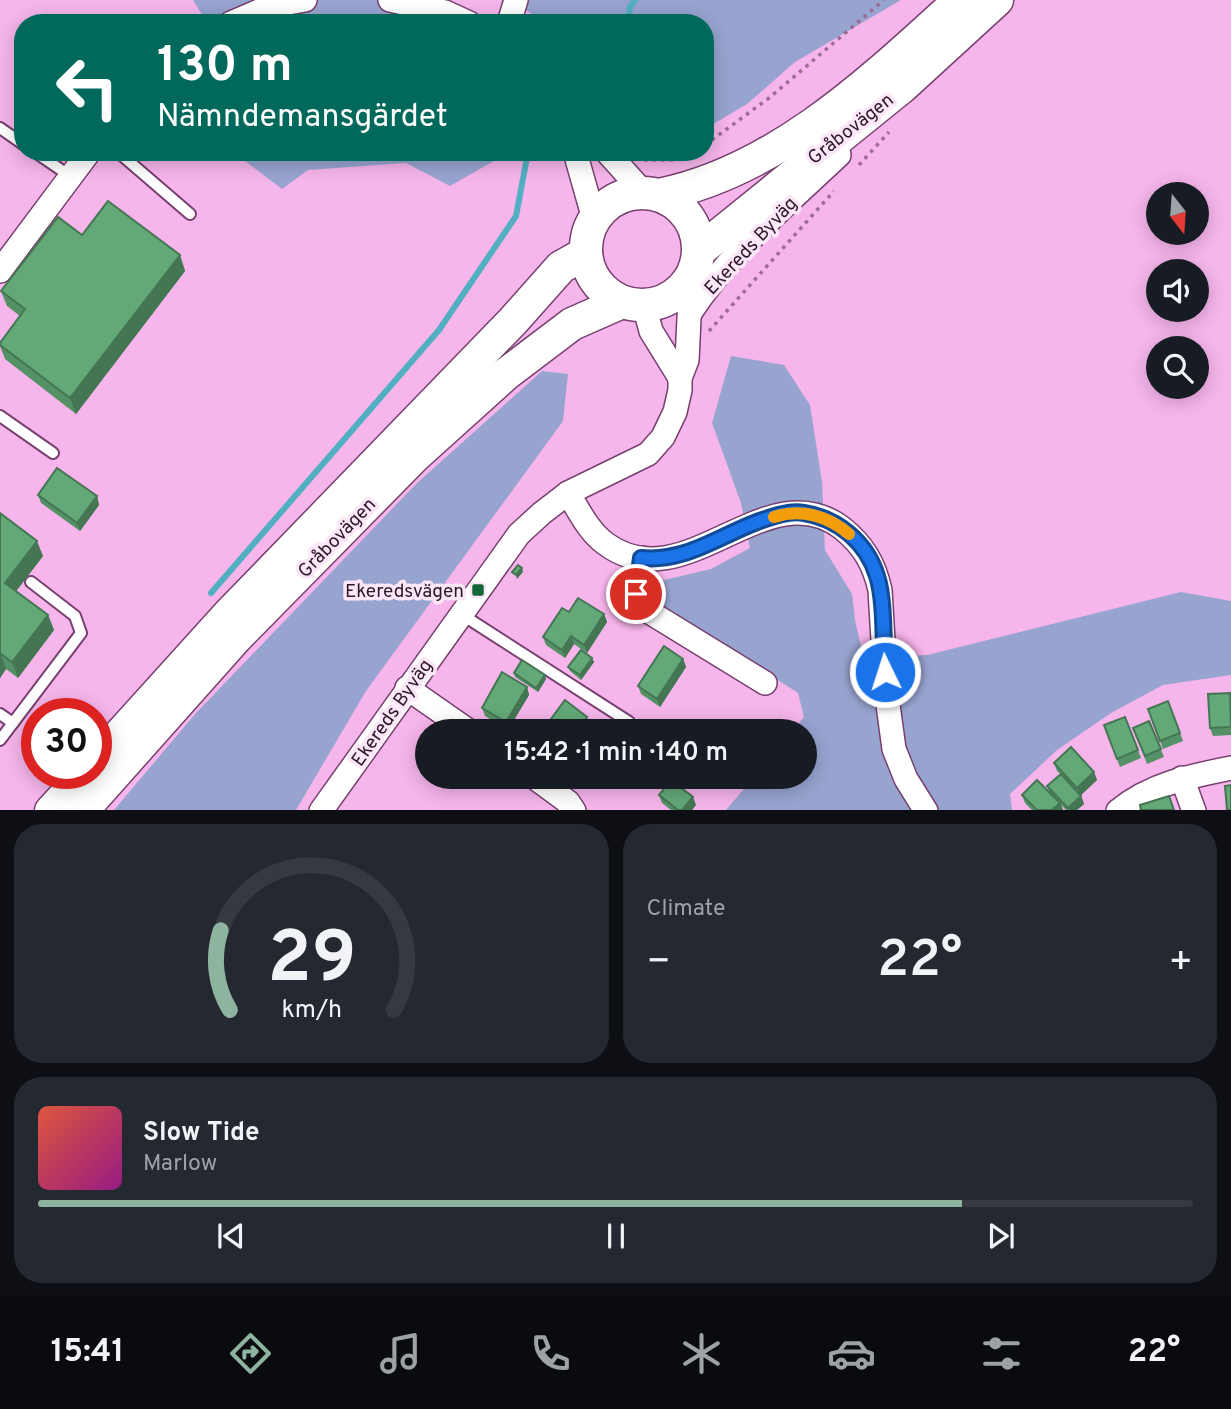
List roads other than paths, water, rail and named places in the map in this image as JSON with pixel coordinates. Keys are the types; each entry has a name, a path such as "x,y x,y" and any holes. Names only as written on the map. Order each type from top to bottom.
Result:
{"main road":[{"name":"Gråbovägen","path":"651,194 691,188 719,178 798,134 891,64 960,0"},
{"name":"Gråbovägen","path":"695,264 902,87 997,0"},
{"path":"651,194 670,200 688,216 698,239 695,264 671,297 633,303 612,297 597,282 591,273 586,253 587,235 594,219 615,199 651,194"},
{"name":"Gråbovägen","path":"112,743 228,615 513,321 561,267 586,253"},
{"name":"Gråbovägen","path":"82,810 234,640 415,456 506,374 572,324 633,303"},
{"path":"51,810 71,789"}],"street":[{"path":"252,14 271,6 305,0"},
{"path":"390,0 449,14"},
{"name":"Ekereds Byväg","path":"688,315 712,280 751,239 878,118 902,87"},
{"path":"0,271 82,161"},
{"path":"578,161 594,219"},
{"path":"616,161 651,194"},
{"name":"Ekereds Byväg","path":"321,810 519,534 568,493 648,454 663,438 677,402 680,378 687,360 688,315 695,264"},
{"path":"633,303 680,378"},
{"path":"568,493 588,527 605,544 641,558 670,558 782,514 803,512 833,521 847,532 860,544 872,562 877,576 894,749 906,779 926,810"},
{"path":"641,558 636,594 638,605 765,683"},
{"path":"407,688 451,719"},
{"path":"1118,810 1131,800 1182,778 1231,768"},
{"path":"1182,778 1194,810"},
{"path":"550,789 574,810"}],"lane":[{"path":"48,161 70,176"},
{"path":"128,161 190,214"},
{"path":"0,416 53,453"},
{"path":"0,740 81,633 75,616 32,582"},
{"path":"461,614 624,719"},
{"path":"0,714 13,723"}],"waterway":[{"path":"629,14 635,0"},
{"path":"211,593 439,330 516,216 526,161"}],"place":[{"name":"Ekeredsvägen","path":"478,590"}]}
